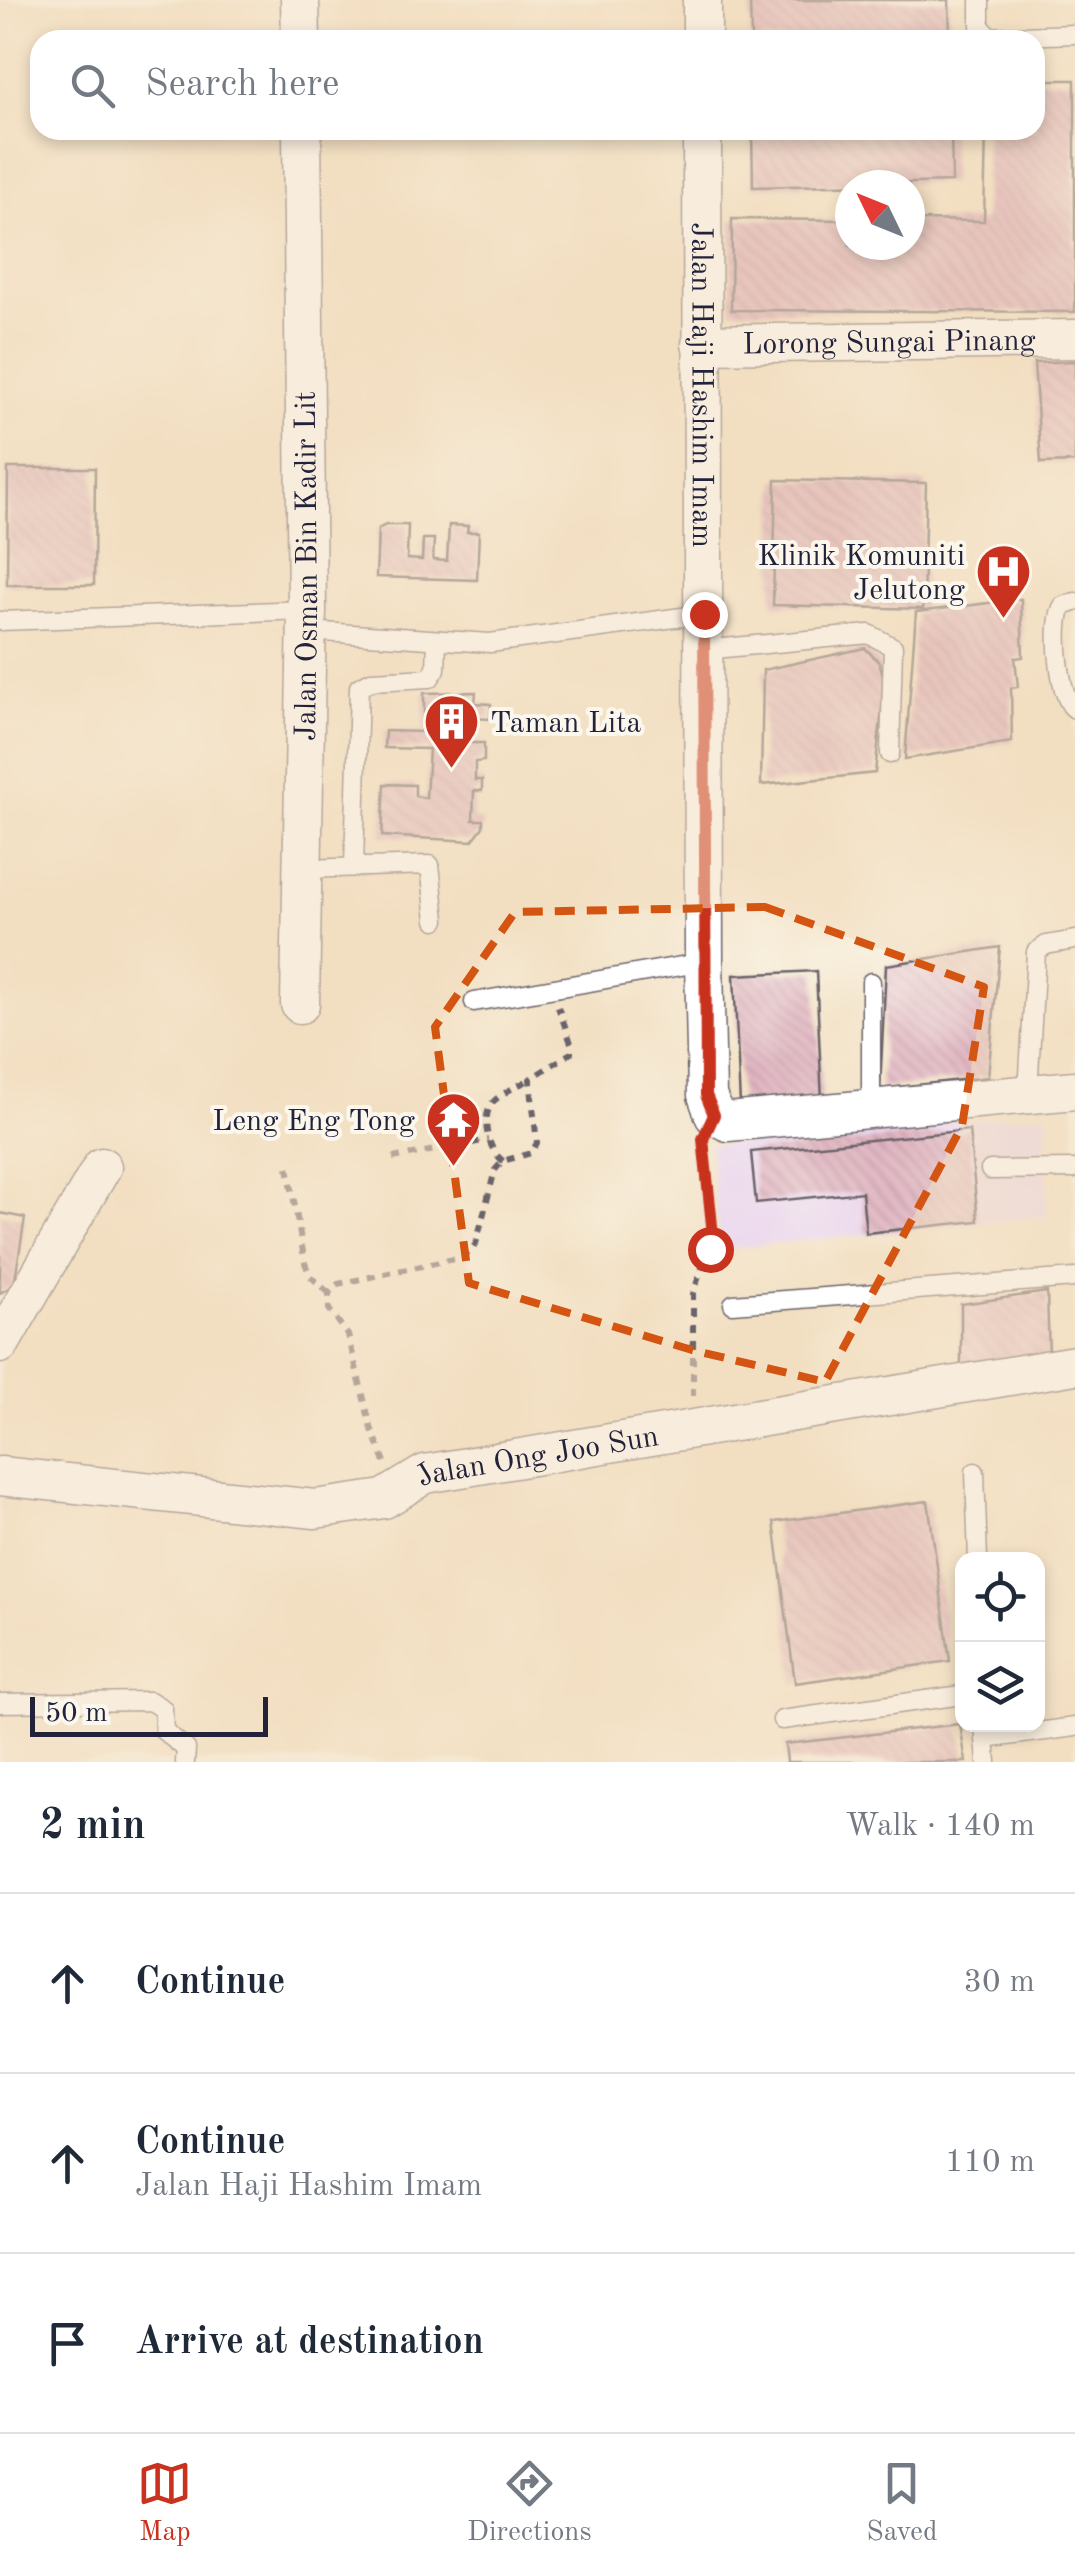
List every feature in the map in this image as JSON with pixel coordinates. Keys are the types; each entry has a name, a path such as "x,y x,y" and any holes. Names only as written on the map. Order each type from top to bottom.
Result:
{"street":[{"path":"300,0 300,30"},
{"path":"702,0 702,30"},
{"name":"Jalan Osman Bin Kadir Lit","path":"300,1004 307,620 302,140"},
{"name":"Jalan Haji Hashim Imam","path":"702,140 704,962 706,1095 714,1115"},
{"name":"Lorong Sungai Pinang","path":"701,344 1075,340"},
{"path":"714,1115 728,1122 1075,1090"},
{"path":"0,1344 102,1167"},
{"name":"Jalan Ong Joo Sun","path":"0,1476 315,1509 384,1499 424,1474 1075,1365"}],"lane":[{"path":"980,0 980,26 984,30"},
{"path":"1045,35 1075,34"},
{"path":"1075,602 1062,606 1057,619 1063,697 1075,710"},
{"path":"0,621 307,620 437,640 490,643 704,632 870,634 881,636 892,647 895,672 890,754"},
{"path":"354,868 358,687 370,680 430,678 436,669 437,640"},
{"path":"303,869 430,866 436,920"},
{"path":"1028,1092 1034,958 1040,947 1075,940"},
{"path":"474,1002 704,962"},
{"path":"870,1106 871,982"},
{"path":"990,1170 1075,1169"},
{"path":"732,1304 1075,1278"},
{"path":"976,1472 978,1552"},
{"path":"782,1720 955,1695"},
{"path":"0,1704 158,1703 164,1730 186,1749 185,1762"},
{"path":"1045,1728 1075,1727"},
{"path":"985,1732 987,1762"}],"path":[{"path":"503,1161 492,1153 488,1140 494,1100 570,1053 571,1042 552,988"},
{"path":"397,1491 371,1427 348,1336 329,1308 329,1292 338,1284 462,1257 476,1244 494,1170 503,1161 524,1156 537,1143 530,1078"},
{"path":"692,1428 693,1294 713,1235 703,1139 714,1115"},
{"path":"394,1158 488,1140"},
{"path":"288,1166 305,1263 310,1276 329,1292"}],"highlighted area":[{"path":"765,907 984,987 962,1126 825,1382 692,1350 469,1283 435,1027 515,912"}],"shaded area":[{"path":"1048,1113 1047,1216 720,1249 710,1146"}],"building":[{"path":"750,0 949,0 950,30 751,30"},
{"path":"1045,80 1075,80 1075,312 731,310 732,219 835,220 835,260 925,260 925,220 984,221 986,140 1045,140"},
{"path":"752,140 951,140 952,182 925,183 925,170 835,170 835,185 753,187"},
{"path":"1075,361 1075,462 1041,463 1034,363"},
{"path":"8,468 95,468 94,585 7,585"},
{"path":"776,480 926,483 923,609 773,605"},
{"path":"408,525 407,559 422,560 423,539 434,539 433,560 447,561 449,525 468,526 467,532 479,532 477,580 376,577 378,529"},
{"path":"1021,599 1023,657 1015,658 1018,687 1011,688 1012,742 905,759 916,612"},
{"path":"865,648 879,662 885,682 875,773 761,785 763,670"},
{"name":"Taman Lita","path":"476,692 475,703 491,704 490,719 469,718 468,743 484,743 484,761 475,762 475,780 482,780 482,791 474,791 473,820 483,820 483,827 472,841 382,836 385,784 415,785 415,796 426,798 429,749 384,748 385,731 424,732 424,693"},
{"path":"1000,947 988,1077 880,1089 886,965"},
{"path":"816,971 822,1101 740,1105 734,975"},
{"path":"969,1130 978,1221 866,1233 862,1192 756,1203 751,1152"},
{"path":"0,1213 25,1218 14,1285 0,1293"},
{"path":"1047,1292 1049,1357 961,1369 961,1304"},
{"path":"928,1501 950,1661 795,1683 774,1522"},
{"path":"955,1725 955,1732 961,1732 966,1762 787,1762 785,1744"}],"place":[{"name":"Klinik Komuniti Jelutong","path":"1004,621"},
{"name":"Taman Lita","path":"451,771"},
{"name":"Leng Eng Tong","path":"454,1169"}],"route":[{"path":"704,614 706,1095 714,1115 703,1139 713,1235 710,1249"}]}
